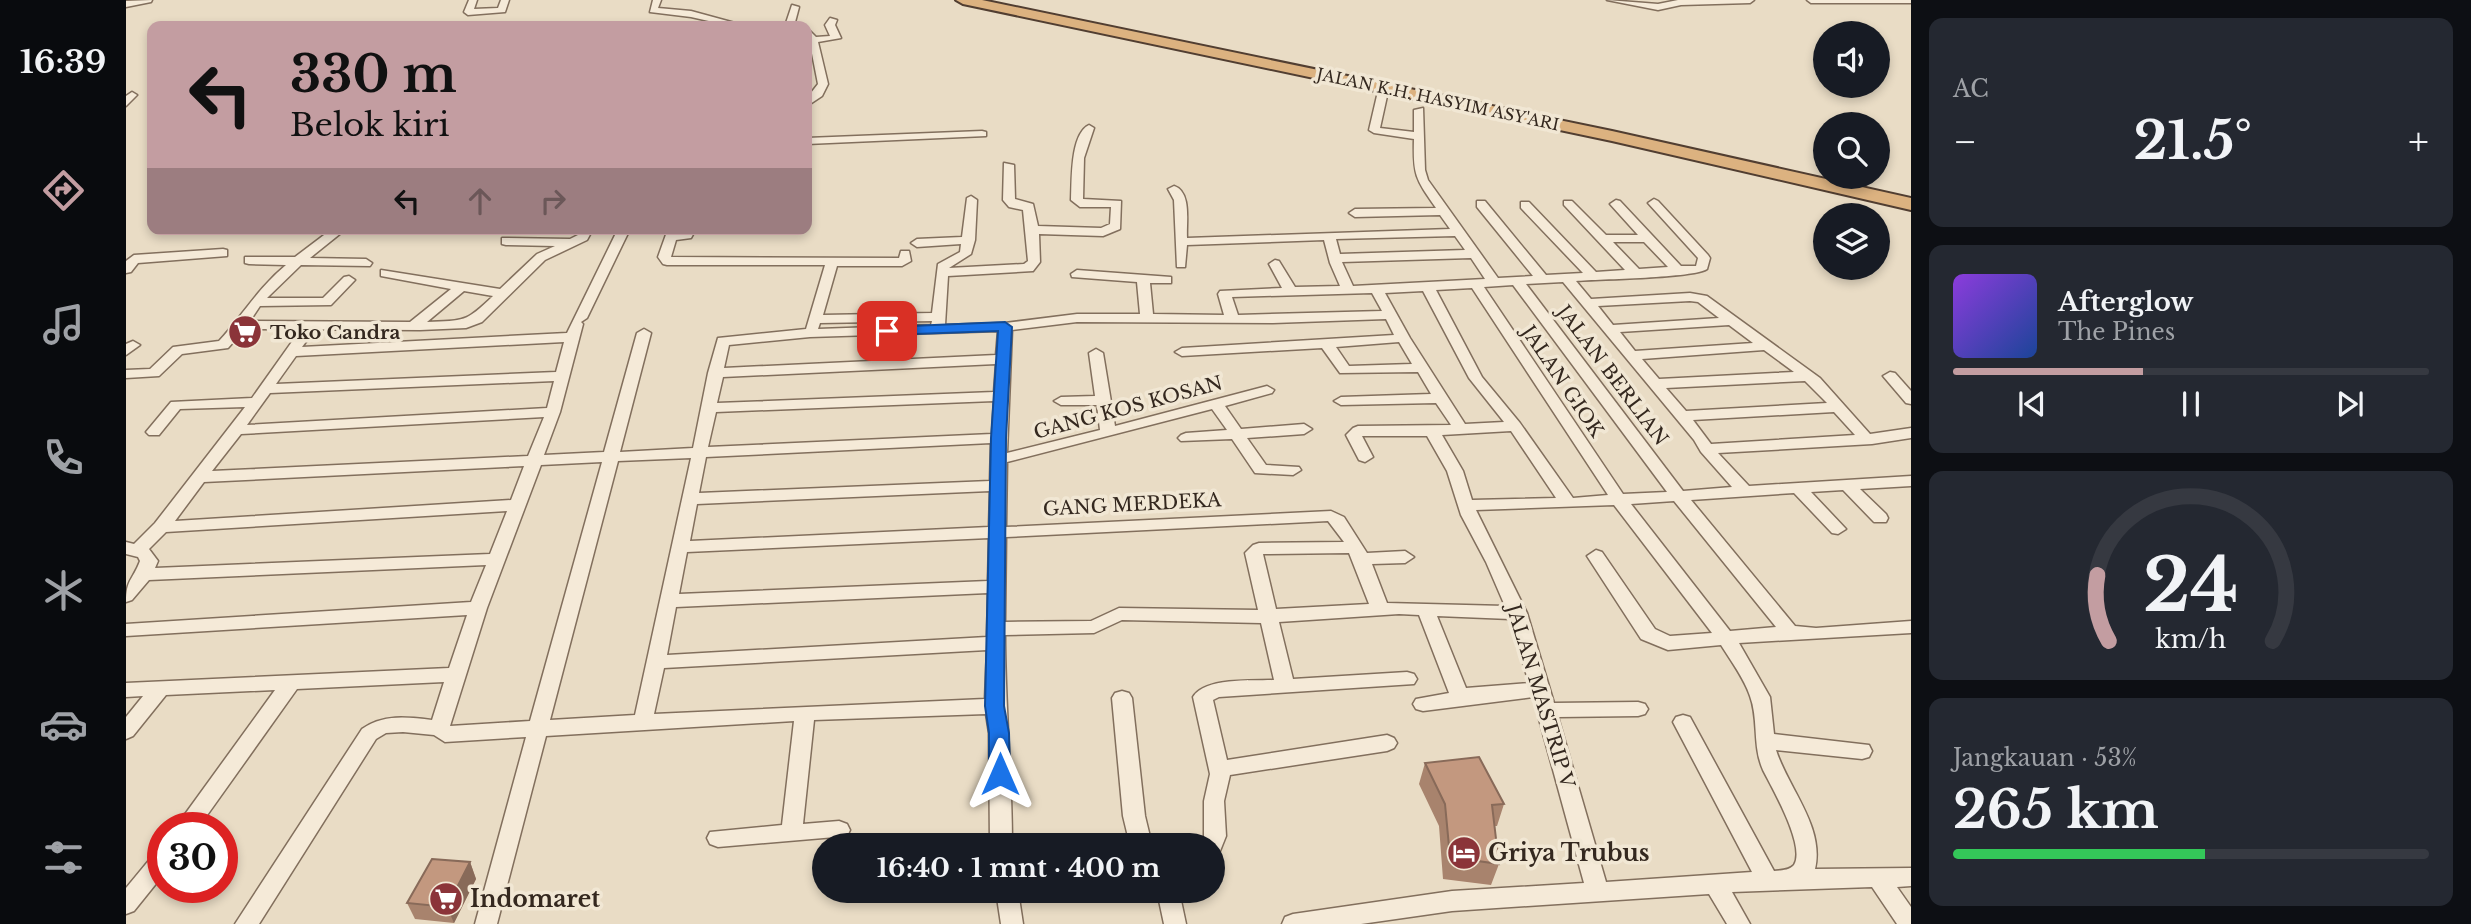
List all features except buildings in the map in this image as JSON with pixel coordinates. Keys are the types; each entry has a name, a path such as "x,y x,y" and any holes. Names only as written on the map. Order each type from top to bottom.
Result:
{"highway":[{"name":"JALAN K.H. HASYIM ASY'ARI","path":"963,0 1384,87 1911,204"},
{"name":"JALAN K.H. HASYIM ASY'ARI","path":"984,0 1566,118 1813,173"},
{"path":"1884,189 1911,195"}],"street":[{"path":"126,4 148,0"},
{"path":"473,0 468,12 502,10 505,0"},
{"path":"657,0 652,9 657,11 720,21"},
{"path":"1611,0 1657,7 1679,2 1750,0"},
{"path":"1811,0 1911,0"},
{"path":"791,21 795,7"},
{"path":"812,34 835,38 832,23"},
{"path":"812,45 822,87 812,98"},
{"path":"1384,87 1374,130 1419,136"},
{"path":"1419,110 1419,170 1422,180 1494,282"},
{"path":"1033,230 1103,232 1116,226 1117,203 1080,203 1077,200 1078,159 1089,128"},
{"path":"812,141 982,134"},
{"path":"942,272 1032,267 1033,230 1029,207 1013,204 1009,200 1008,166"},
{"path":"1174,189 1180,200 1181,264"},
{"path":"938,323 944,264 965,254 969,240 971,200"},
{"path":"1232,319 1225,294 1228,293 1376,289 1701,269 1704,258 1654,202"},
{"path":"1568,203 1636,274"},
{"path":"1481,204 1542,279"},
{"path":"1616,204 1679,272"},
{"path":"1525,205 1594,277"},
{"path":"1355,213 1442,211"},
{"path":"1180,242 1458,232"},
{"path":"126,374 154,373 180,349 223,345 241,325 255,302 284,270 332,235"},
{"path":"241,325 413,326 473,322 541,257 585,235"},
{"path":"439,728 478,608 553,412 576,327 621,235"},
{"path":"672,235 664,257 667,261 903,262 905,254"},
{"path":"1329,236 1348,289"},
{"path":"1602,239 1648,238"},
{"path":"917,243 969,240"},
{"path":"506,241 570,242"},
{"path":"126,269 134,259 223,253"},
{"path":"1336,258 1473,254"},
{"path":"249,260 366,263"},
{"path":"813,326 832,262"},
{"path":"1275,264 1291,291"},
{"path":"386,273 503,294"},
{"path":"1077,274 1166,279"},
{"path":"1567,278 1682,416 1706,449 1744,491"},
{"path":"1143,279 1147,318"},
{"path":"255,302 326,302 349,280"},
{"name":"JALAN BERLIAN","path":"1516,280 1678,495 1790,632"},
{"name":"JALAN GIOK","path":"1475,283 1619,500"},
{"path":"413,326 462,286"},
{"path":"1427,286 1476,378 1515,426 1568,503"},
{"path":"1376,289 1421,368 1460,428"},
{"path":"1588,303 1696,298 1714,307 1729,321 1809,376 1866,439"},
{"path":"643,722 723,341 813,326 938,323 1005,327 1077,318 1232,319 1390,315"},
{"path":"1609,329 1729,321"},
{"path":"126,596 144,574 149,558 132,549 161,527 297,346 576,327"},
{"path":"1001,833 999,733 995,706 998,459 1005,327"},
{"path":"486,924 644,333"},
{"path":"1182,352 1403,338"},
{"path":"1326,344 1345,370 1421,368"},
{"path":"1631,355 1766,346"},
{"path":"1096,353 1108,431"},
{"path":"715,373 1003,359"},
{"path":"153,432 176,405 262,395 563,376"},
{"path":"1655,384 1809,376"},
{"path":"1890,376 1911,400"},
{"name":"GANG KOS KOSAN","path":"998,459 1026,454 1267,390"},
{"path":"710,408 1001,396"},
{"path":"1341,401 1441,398"},
{"path":"1061,401 1103,400"},
{"path":"1215,402 1261,470 1293,470"},
{"path":"1682,416 1839,407"},
{"path":"236,430 553,412"},
{"path":"1365,457 1354,435 1357,430 1515,426"},
{"path":"1186,438 1304,429"},
{"name":"JALAN MASTRIP V","path":"1432,430 1458,478 1465,505 1518,614 1548,710 1598,893"},
{"path":"1706,449 1866,439 1911,433"},
{"path":"199,477 999,438"},
{"path":"1465,505 1568,503 1911,481"},
{"path":"1847,485 1880,518"},
{"path":"689,499 998,486"},
{"path":"1797,487 1838,529"},
{"path":"1619,500 1744,665 1762,698 1768,760 1806,842 1804,867 1797,877 1792,879"},
{"path":"161,527 516,505"},
{"name":"GANG MERDEKA","path":"678,547 1269,518 1338,517 1358,553"},
{"path":"1285,686 1266,615 1255,551 1358,553 1405,557"},
{"path":"1358,553 1380,608"},
{"path":"1596,556 1653,638 1668,643 1790,632 1834,633 1911,628"},
{"path":"144,574 496,559"},
{"path":"669,601 996,587"},
{"path":"126,630 478,608"},
{"path":"655,662 1094,627 1119,614 1238,618 1380,608 1425,608 1518,614"},
{"path":"1425,608 1456,690 1462,695 1472,697"},
{"path":"126,690 455,675"},
{"path":"1213,833 1219,769 1203,700 1204,694 1215,691 1407,679"},
{"path":"198,812 290,684"},
{"path":"126,730 160,689"},
{"path":"1423,704 1541,689"},
{"path":"1122,698 1138,833"},
{"path":"246,924 369,734 379,727 393,725 439,728 444,734 452,735 805,713 995,706"},
{"path":"1548,710 1638,709"},
{"path":"792,831 805,713"},
{"path":"1684,722 1768,881"},
{"path":"1765,741 1862,751"},
{"path":"1219,769 1387,743"},
{"path":"718,838 792,831 839,830"},
{"path":"131,893 147,876"},
{"path":"1293,924 1440,902 1792,879 1911,877"},
{"path":"1878,878 1910,924"},
{"path":"1716,885 1739,924"},
{"path":"1009,903 1012,924"},
{"path":"1171,903 1175,924"}],"place":[{"name":"Toko Candra","path":"245,332"},
{"name":"Griya Trubus","path":"1464,853"},
{"name":"Indomaret","path":"446,899"}],"route":[{"path":"887,331 1005,327 999,438 995,706 999,724 1000,774"}]}
